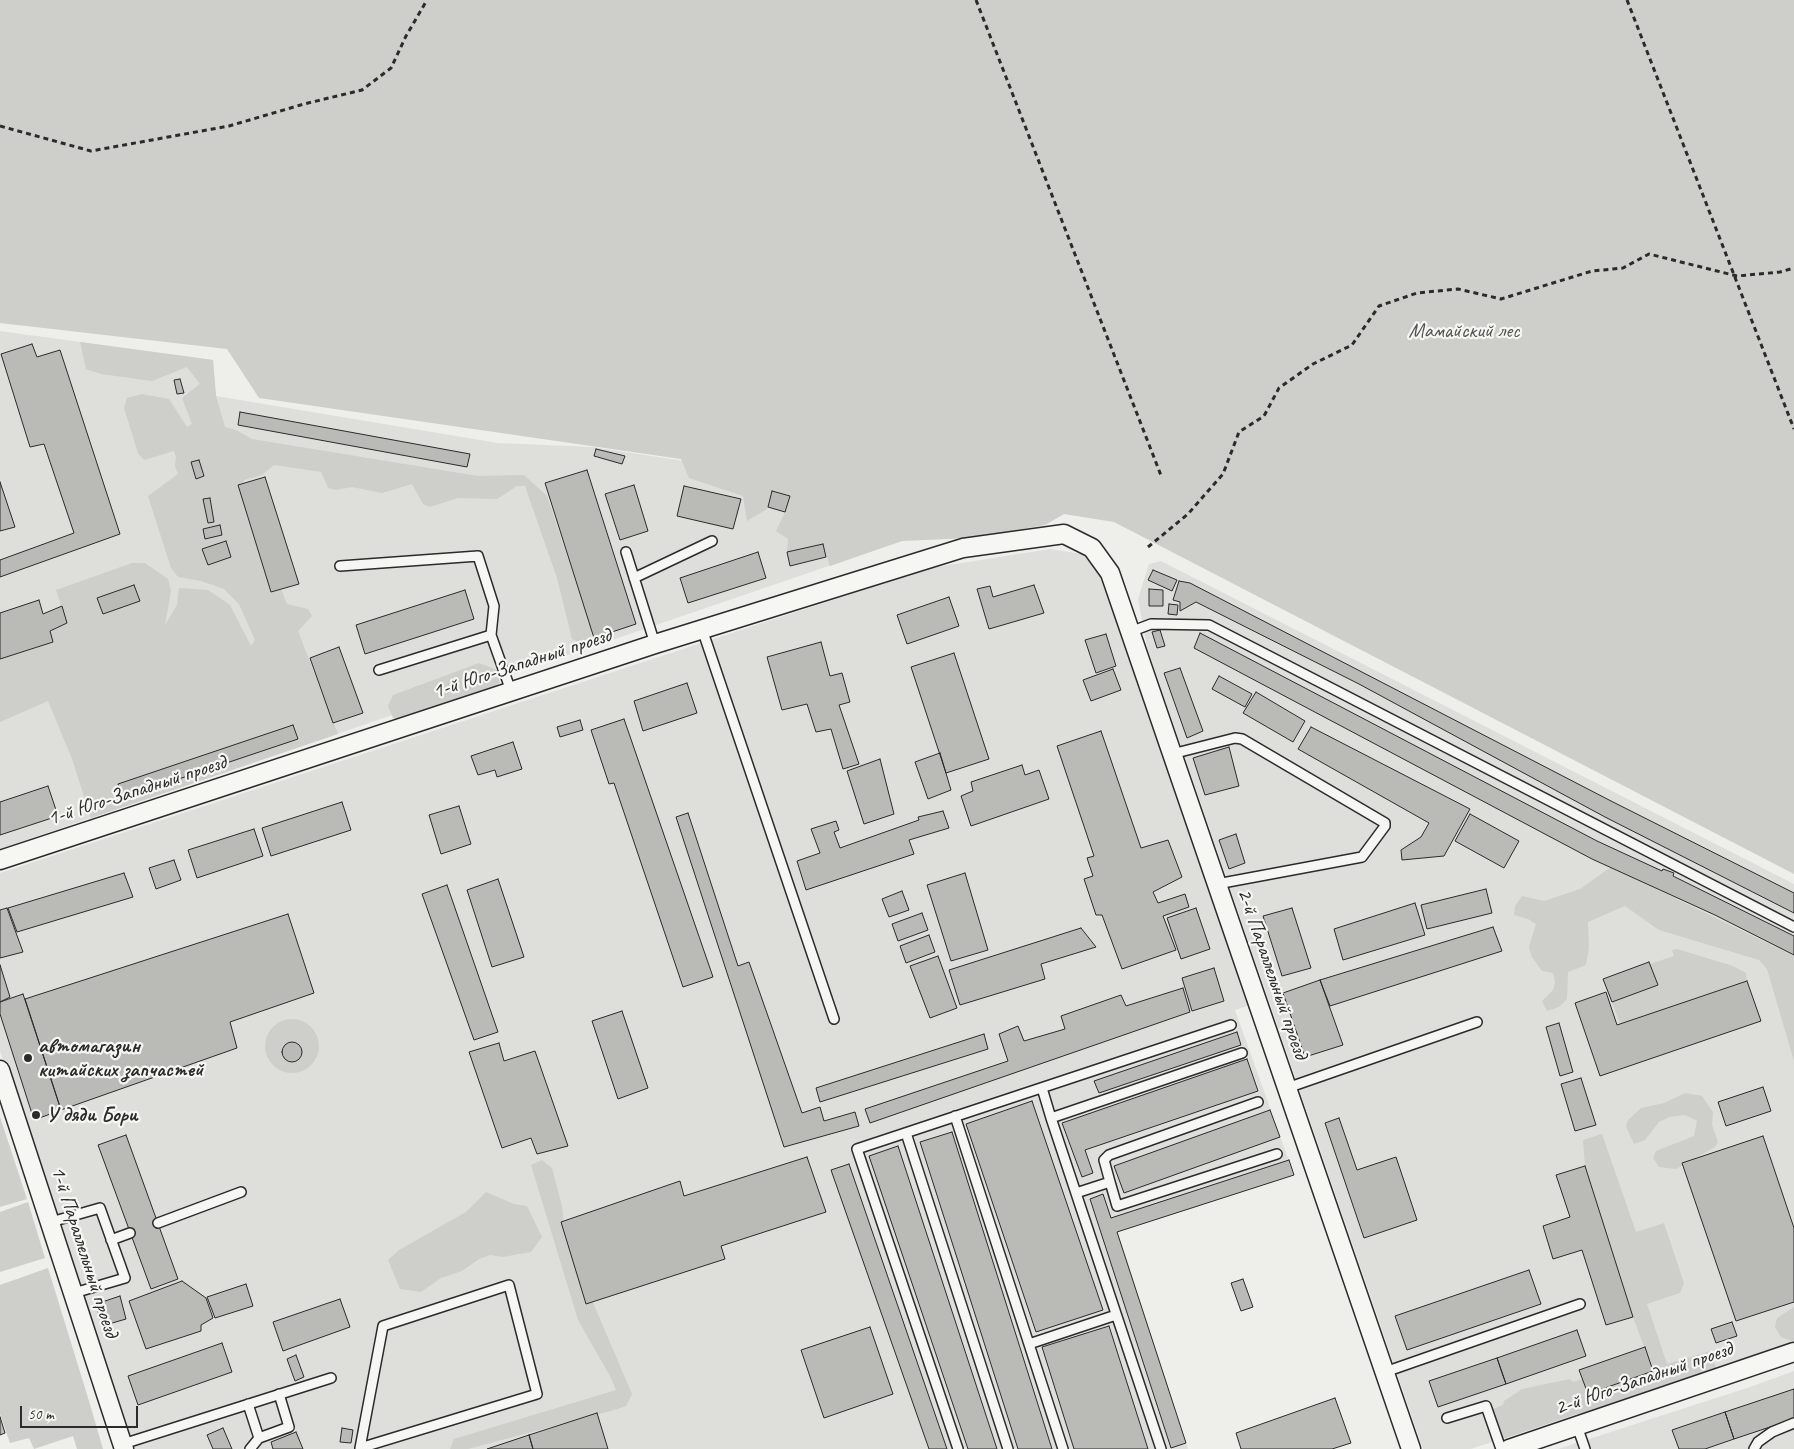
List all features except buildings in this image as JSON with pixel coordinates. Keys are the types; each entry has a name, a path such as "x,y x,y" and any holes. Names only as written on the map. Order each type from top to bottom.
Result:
{"street":[{"name":"1-й Юго-Западный проезд","path":"0,860 655,644 963,548 1064,534"},
{"name":"2-й Параллельный проезд","path":"1064,534 1092,548 1110,573 1411,1449"},
{"name":"1-й Параллельный проезд","path":"0,1070 123,1447"},
{"name":"2-й Юго-Западный проезд","path":"1509,1449 1794,1352"}],"lane":[{"path":"634,578 712,541"},
{"path":"626,552 655,644"},
{"path":"340,566 478,556 494,606 491,635 510,691"},
{"path":"1130,632 1151,624 1210,625 1794,926"},
{"path":"702,629 834,1019"},
{"path":"379,670 491,635"},
{"path":"1172,754 1235,738 1242,739 1385,822 1385,826 1362,857 1217,884"},
{"path":"1287,1088 1477,1022"},
{"path":"958,1449 857,1149 1231,1024"},
{"path":"1051,1118 1242,1053"},
{"path":"1042,1088 1161,1449"},
{"path":"1258,1102 1109,1155 1104,1160 1117,1206 1277,1154"},
{"path":"955,1116 1062,1449"},
{"path":"906,1133 1008,1449"},
{"path":"1076,1193 1110,1182"},
{"path":"158,1223 241,1192"},
{"path":"51,1222 100,1208 125,1278 74,1293"},
{"path":"111,1240 130,1233"},
{"path":"508,1285 537,1394 360,1449 383,1326 508,1285"},
{"path":"1385,1372 1580,1304"},
{"path":"1028,1344 1116,1315"},
{"path":"123,1447 331,1378"},
{"path":"250,1449 259,1438 290,1427 279,1394"},
{"path":"248,1404 259,1438"},
{"path":"1447,1418 1486,1406 1502,1449"},
{"path":"1754,1449 1758,1442 1772,1432 1794,1423"},
{"path":"1577,1426 1585,1449"}],"path":[{"path":"0,126 92,152 229,126 304,104 362,90 391,68 406,36 427,0"},
{"path":"976,0 1162,478"},
{"path":"1627,0 1794,429"},
{"path":"1148,547 1188,514 1223,474 1239,432 1264,416 1278,388 1313,364 1352,345 1379,306 1417,293 1458,290 1501,299 1592,271 1622,268 1648,254 1734,275 1780,272 1794,268"}],"shaded area":[{"path":"0,331 213,360 216,396 498,443 592,447 883,491 902,541 0,849"},
{"path":"1050,549 1088,555 1100,572 1250,1005 1235,1010 1294,1175 1118,1232 1188,1449 132,1449 49,1191 0,1051 0,873 930,568"},
{"path":"1161,561 1794,884 1794,1342 1471,1449 1423,1449 1147,647 1138,599 1149,564"},
{"path":"1794,1371 1794,1449 1558,1449 1747,1388"}],"green space":[{"name":"Мамайский лес","path":"0,0 1794,0 1794,874 1114,522 1064,514 1045,525 971,538 902,541 830,566 823,544 787,552 788,539 776,531 785,512 789,496 747,521 743,496 689,478 681,459 259,398 227,349 0,323"},
{"path":"80,342 213,360 216,396 225,427 236,430 252,439 478,476 524,475 547,496 592,630 589,646 572,639 557,578 525,486 517,486 497,499 458,498 430,507 423,504 412,484 382,493 352,487 336,490 328,488 321,472 274,465 262,475 244,480 241,496 271,592 281,589 287,604 308,609 312,616 298,631 338,734 91,818 72,759 48,701 0,722 0,659 53,642 50,631 67,623 56,590 132,563 145,563 168,579 171,591 165,625 177,605 179,588 208,590 230,605 251,646 255,640 239,604 224,589 201,581 178,577 171,568 148,496 178,474 175,466 176,457 174,451 144,460 138,453 124,408 127,398 142,394 169,399 187,427 192,424 182,398 200,384 187,367 152,381 101,374 86,369"},
{"path":"479,663 497,670 500,683 490,690 400,720 393,718 388,706 393,695"},
{"path":"1611,867 1794,956 1794,1061 1767,969 1759,960 1659,930 1625,906 1588,922 1589,948 1586,965 1568,972 1567,999 1559,1007 1547,1011 1542,1001 1553,990 1555,982 1553,973 1542,971 1532,957 1529,947 1536,924 1528,919 1514,915 1515,906 1522,896 1544,901 1580,889"},
{"path":"1677,949 1733,966 1746,973 1747,981 1620,1024 1612,1002 1657,985 1650,964 1674,956 1672,950"},
{"path":"287,1019 297,1019 307,1023 315,1031 319,1046 315,1061 307,1069 297,1073 287,1073 277,1069 269,1061 265,1051 265,1041 269,1031 277,1023"},
{"path":"1685,1093 1702,1096 1713,1112 1712,1125 1718,1142 1715,1147 1676,1169 1659,1167 1653,1158 1656,1151 1694,1136 1697,1121 1685,1115 1669,1117 1659,1122 1645,1140 1634,1144 1626,1126 1628,1120 1641,1108 1664,1103"},
{"path":"0,1117 27,1199 0,1207"},
{"path":"1602,1134 1636,1232 1664,1223 1684,1283 1680,1293 1647,1304 1667,1364 1710,1351 1716,1368 1674,1382 1674,1386 1601,1411 1577,1414 1503,1439 1493,1409 1503,1405 1504,1401 1522,1389 1570,1379 1573,1382 1583,1379 1587,1392 1590,1393 1653,1371 1633,1317 1585,1166 1583,1140"},
{"path":"542,1160 552,1168 562,1206 565,1237 632,1394 626,1406 614,1410 468,1449 450,1449 454,1439 616,1390 578,1320 531,1165"},
{"path":"486,1192 514,1204 527,1206 542,1237 531,1252 503,1257 490,1255 479,1259 462,1271 441,1278 421,1292 400,1289 388,1260 399,1250 466,1212"},
{"path":"28,1202 45,1258 0,1272 0,1212"},
{"path":"48,1268 103,1449 77,1449 73,1436 34,1449 29,1438 10,1443 0,1414 0,1285"},
{"path":"1794,1307 1794,1342 1781,1337 1775,1327 1777,1318"}],"place":[{"name":"автомагазин китайских запчастей","path":"28,1058"},
{"name":"У дяди Бори","path":"36,1115"}]}
